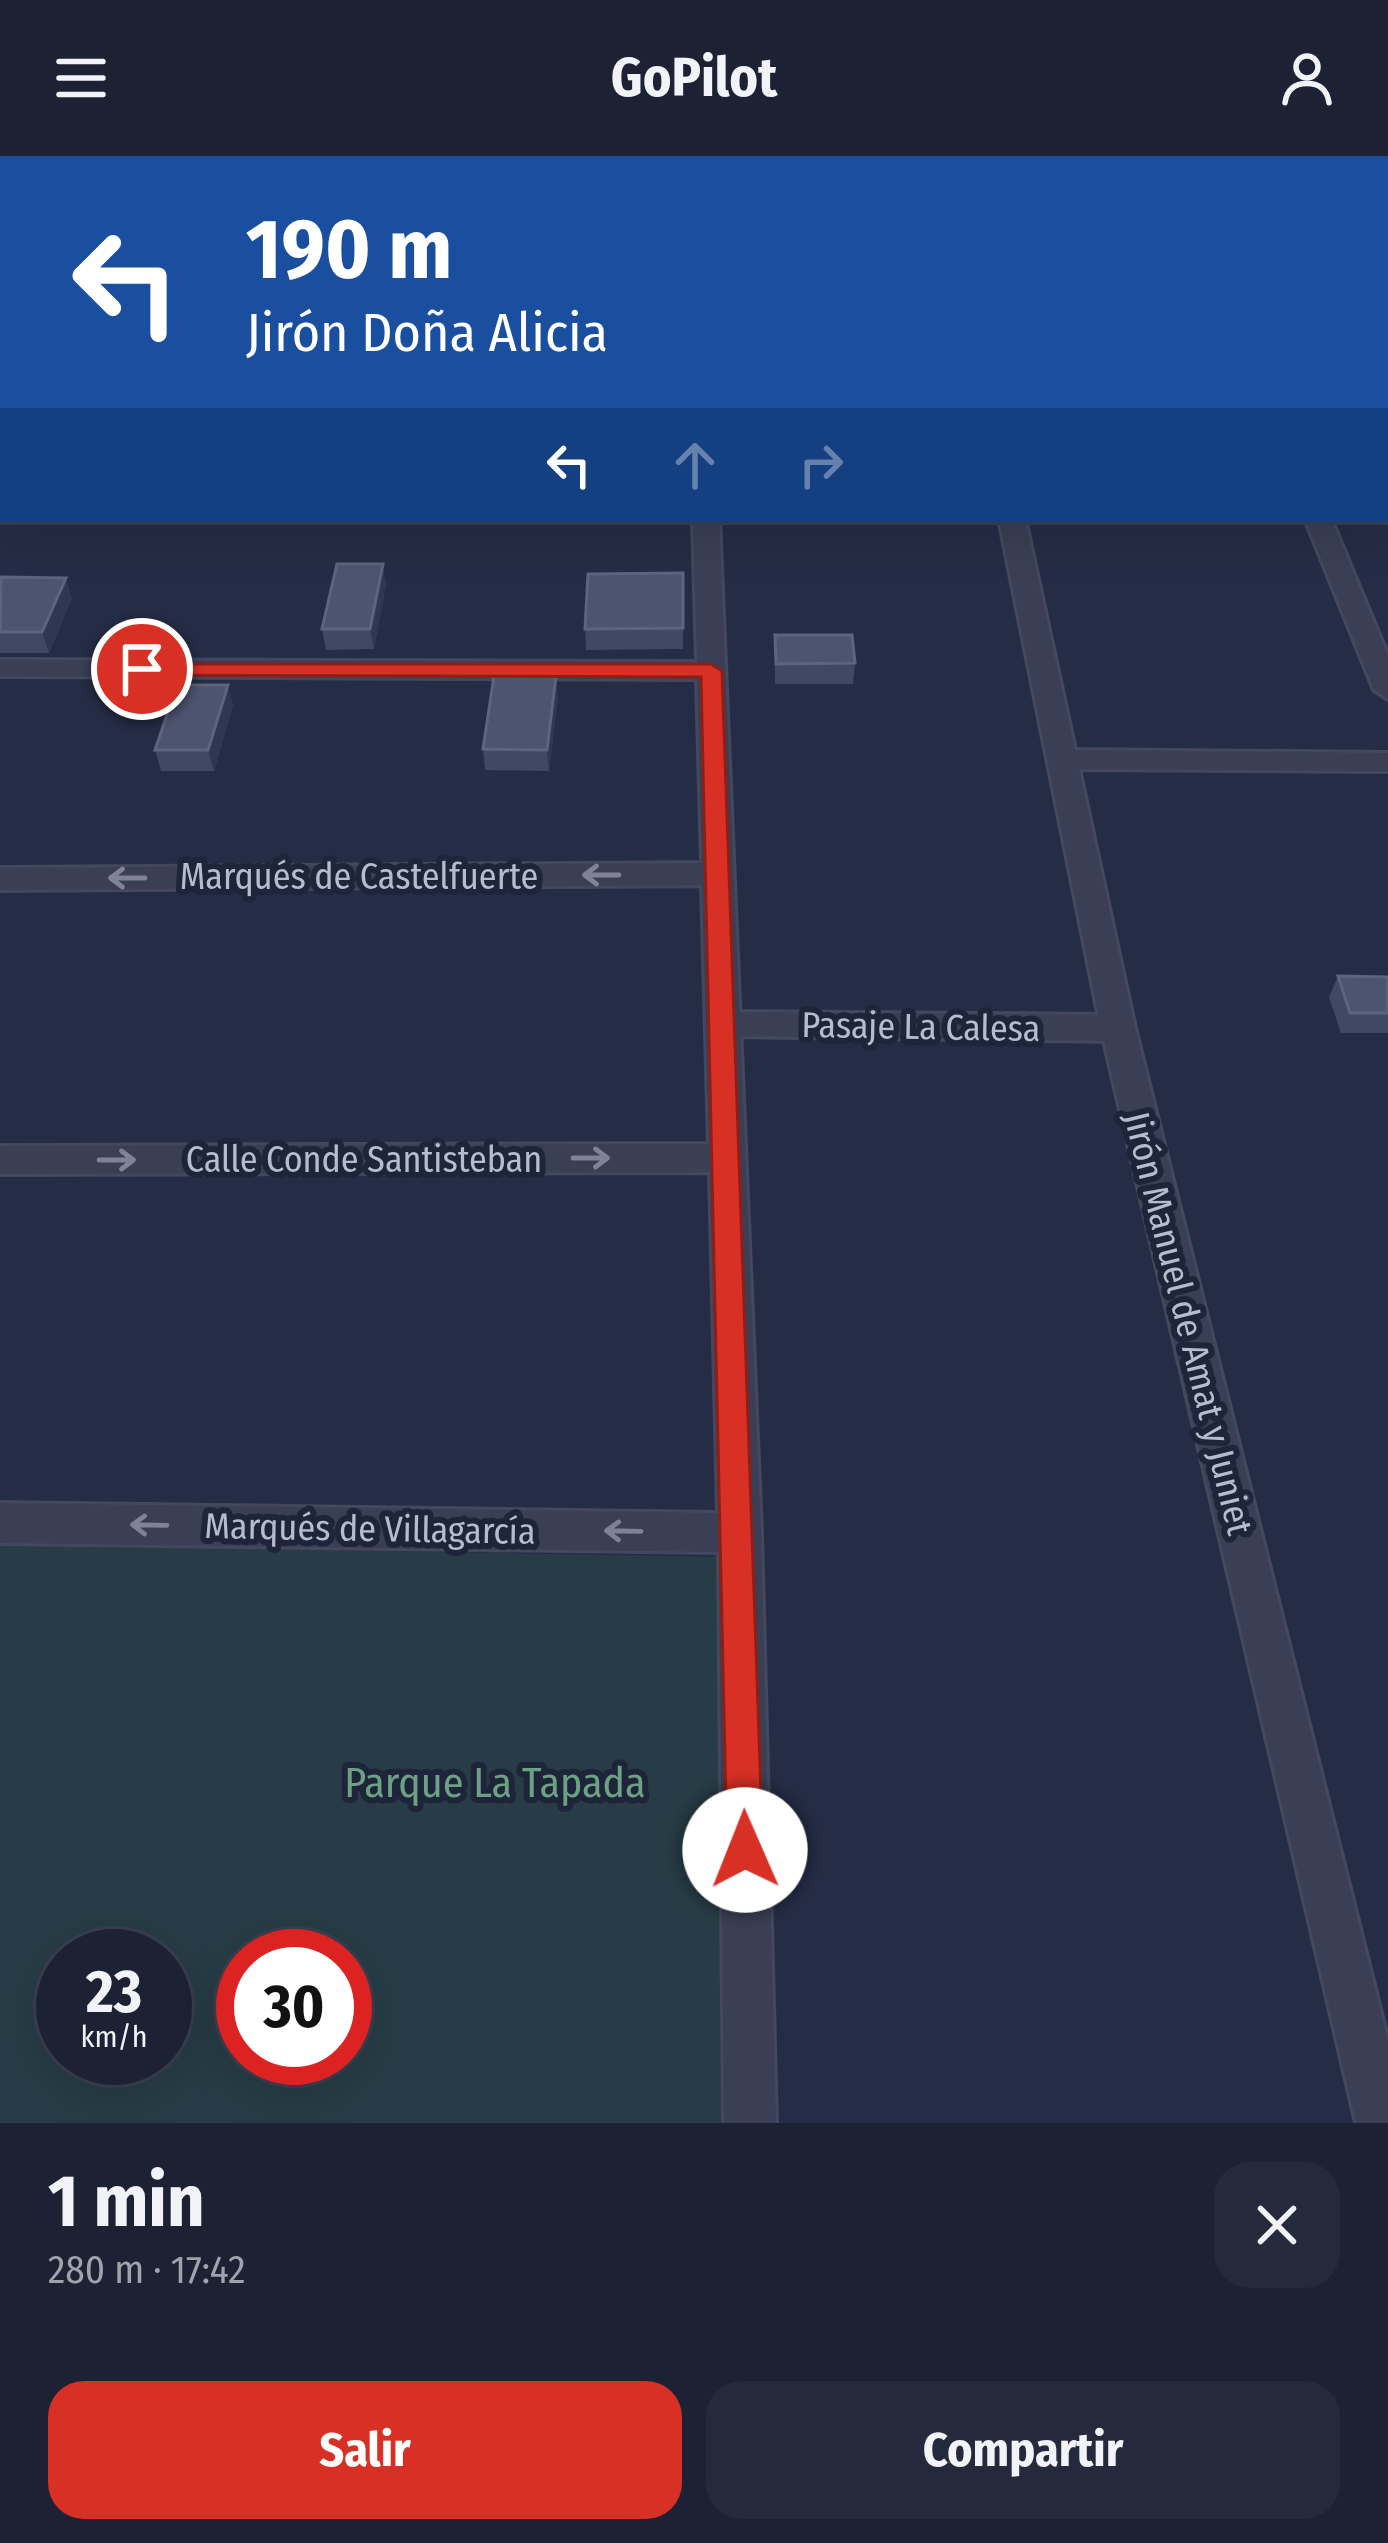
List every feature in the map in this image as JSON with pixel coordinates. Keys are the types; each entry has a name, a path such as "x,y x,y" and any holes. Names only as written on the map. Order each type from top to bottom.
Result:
{"street":[{"path":"706,522 740,1533 750,2123"},
{"name":"Jirón Manuel de Amat y Juniet","path":"1013,522 1118,1028 1382,2123"},
{"path":"1319,522 1388,690"},
{"path":"0,668 711,671"},
{"path":"1062,759 1388,761"},
{"name":"Marqués de Castelfuerte","path":"0,879 718,874"},
{"name":"Pasaje La Calesa","path":"723,1024 1118,1028"},
{"name":"Calle Conde Santisteban","path":"0,1160 728,1158"},
{"name":"Marqués de Villagarcía","path":"0,1523 740,1533"}],"green space":[{"name":"Parque La Tapada","path":"0,1544 722,1557 729,2123 0,2123"}],"building":[{"path":"337,564 383,564 370,629 322,629"},
{"path":"683,573 683,628 585,629 588,574"},
{"path":"1,577 66,578 42,632 0,632"},
{"path":"775,635 852,635 855,663 776,664"},
{"path":"494,676 556,676 547,750 483,749"},
{"path":"177,685 228,685 208,750 155,750"},
{"path":"1338,976 1388,977 1388,1013 1350,1013"}],"route":[{"path":"142,669 711,671 740,1533 745,1850"}]}
